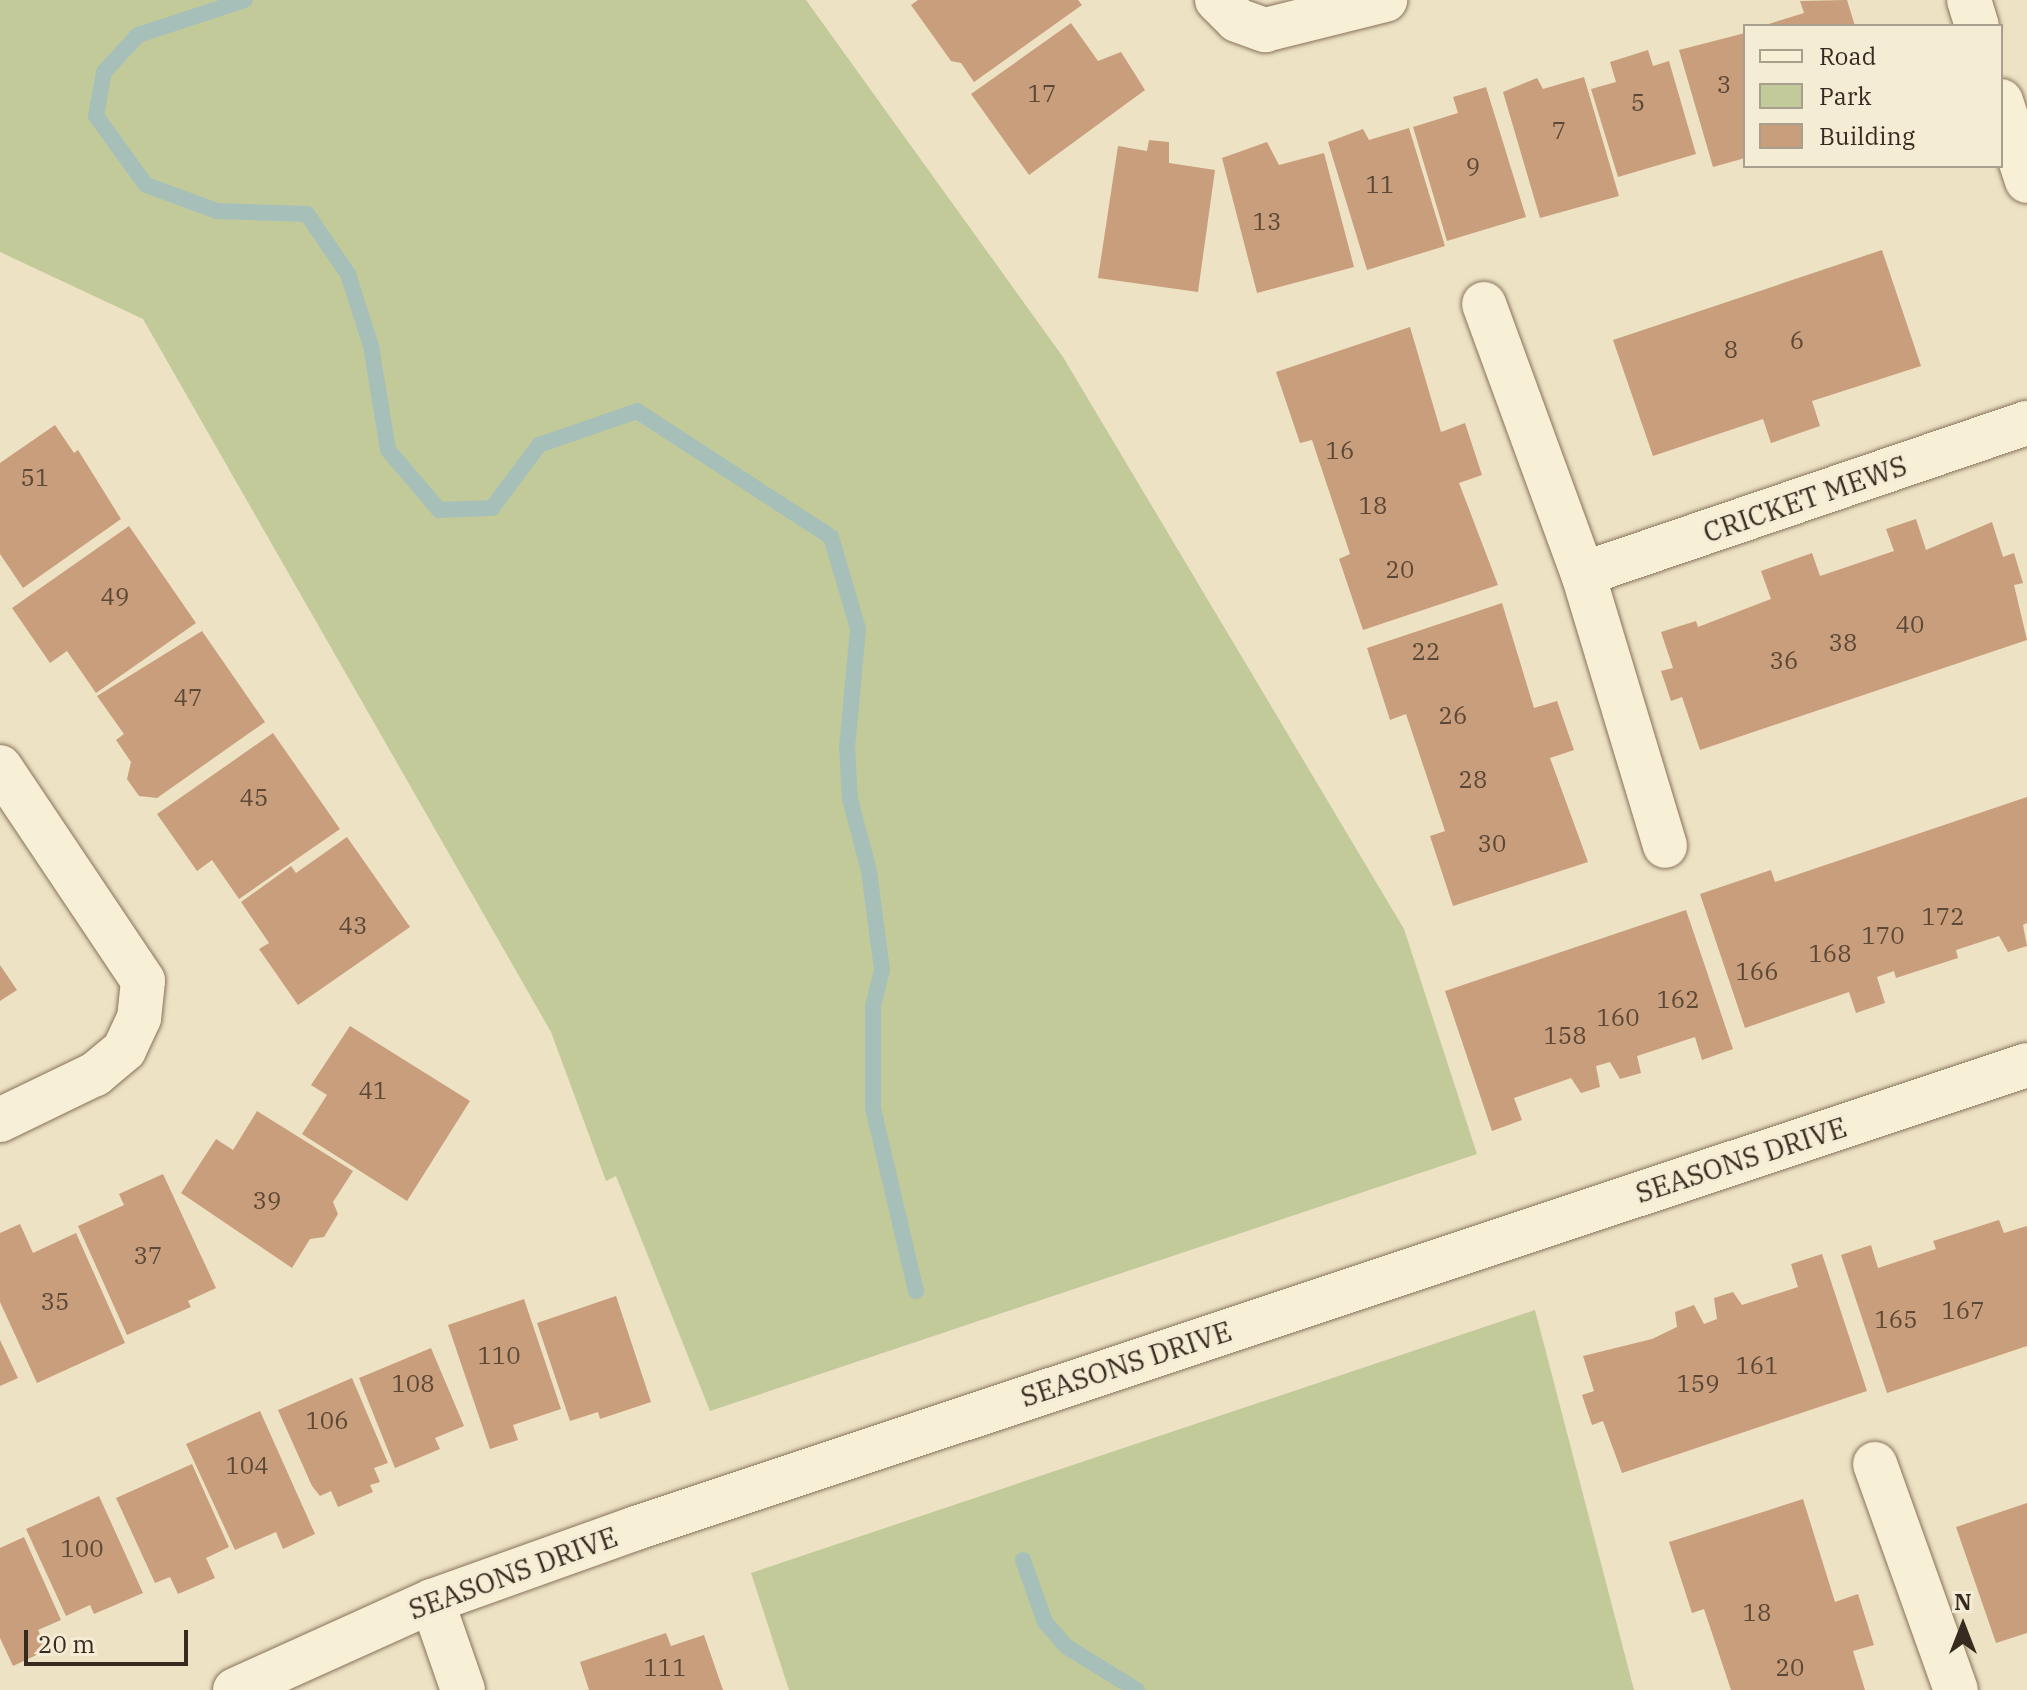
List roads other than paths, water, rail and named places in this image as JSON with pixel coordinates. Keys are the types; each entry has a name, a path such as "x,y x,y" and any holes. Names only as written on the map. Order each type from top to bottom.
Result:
{"street":[{"path":"1217,0 1237,20 1265,30 1385,0"},
{"path":"1969,0 1976,24"},
{"path":"2003,107 2027,181"},
{"path":"1484,304 1583,574 1665,846"},
{"name":"CRICKET MEWS","path":"1583,574 2027,423"},
{"path":"0,767 143,981 139,1018 124,1050 95,1074 0,1120"},
{"name":"SEASONS DRIVE","path":"235,1690 432,1601 636,1528 2027,1065"},
{"path":"1875,1464 1956,1690"},
{"path":"432,1601 463,1690"}],"waterway":[{"path":"245,0 138,35 104,72 96,116 146,185 217,211 307,214 348,274 371,346 388,450 439,510 492,508 539,445 637,411 831,537 858,629 847,747 850,799 869,871 882,970 873,1007 873,1108 916,1291"},
{"path":"1023,1560 1045,1622 1067,1647 1137,1690"}]}
